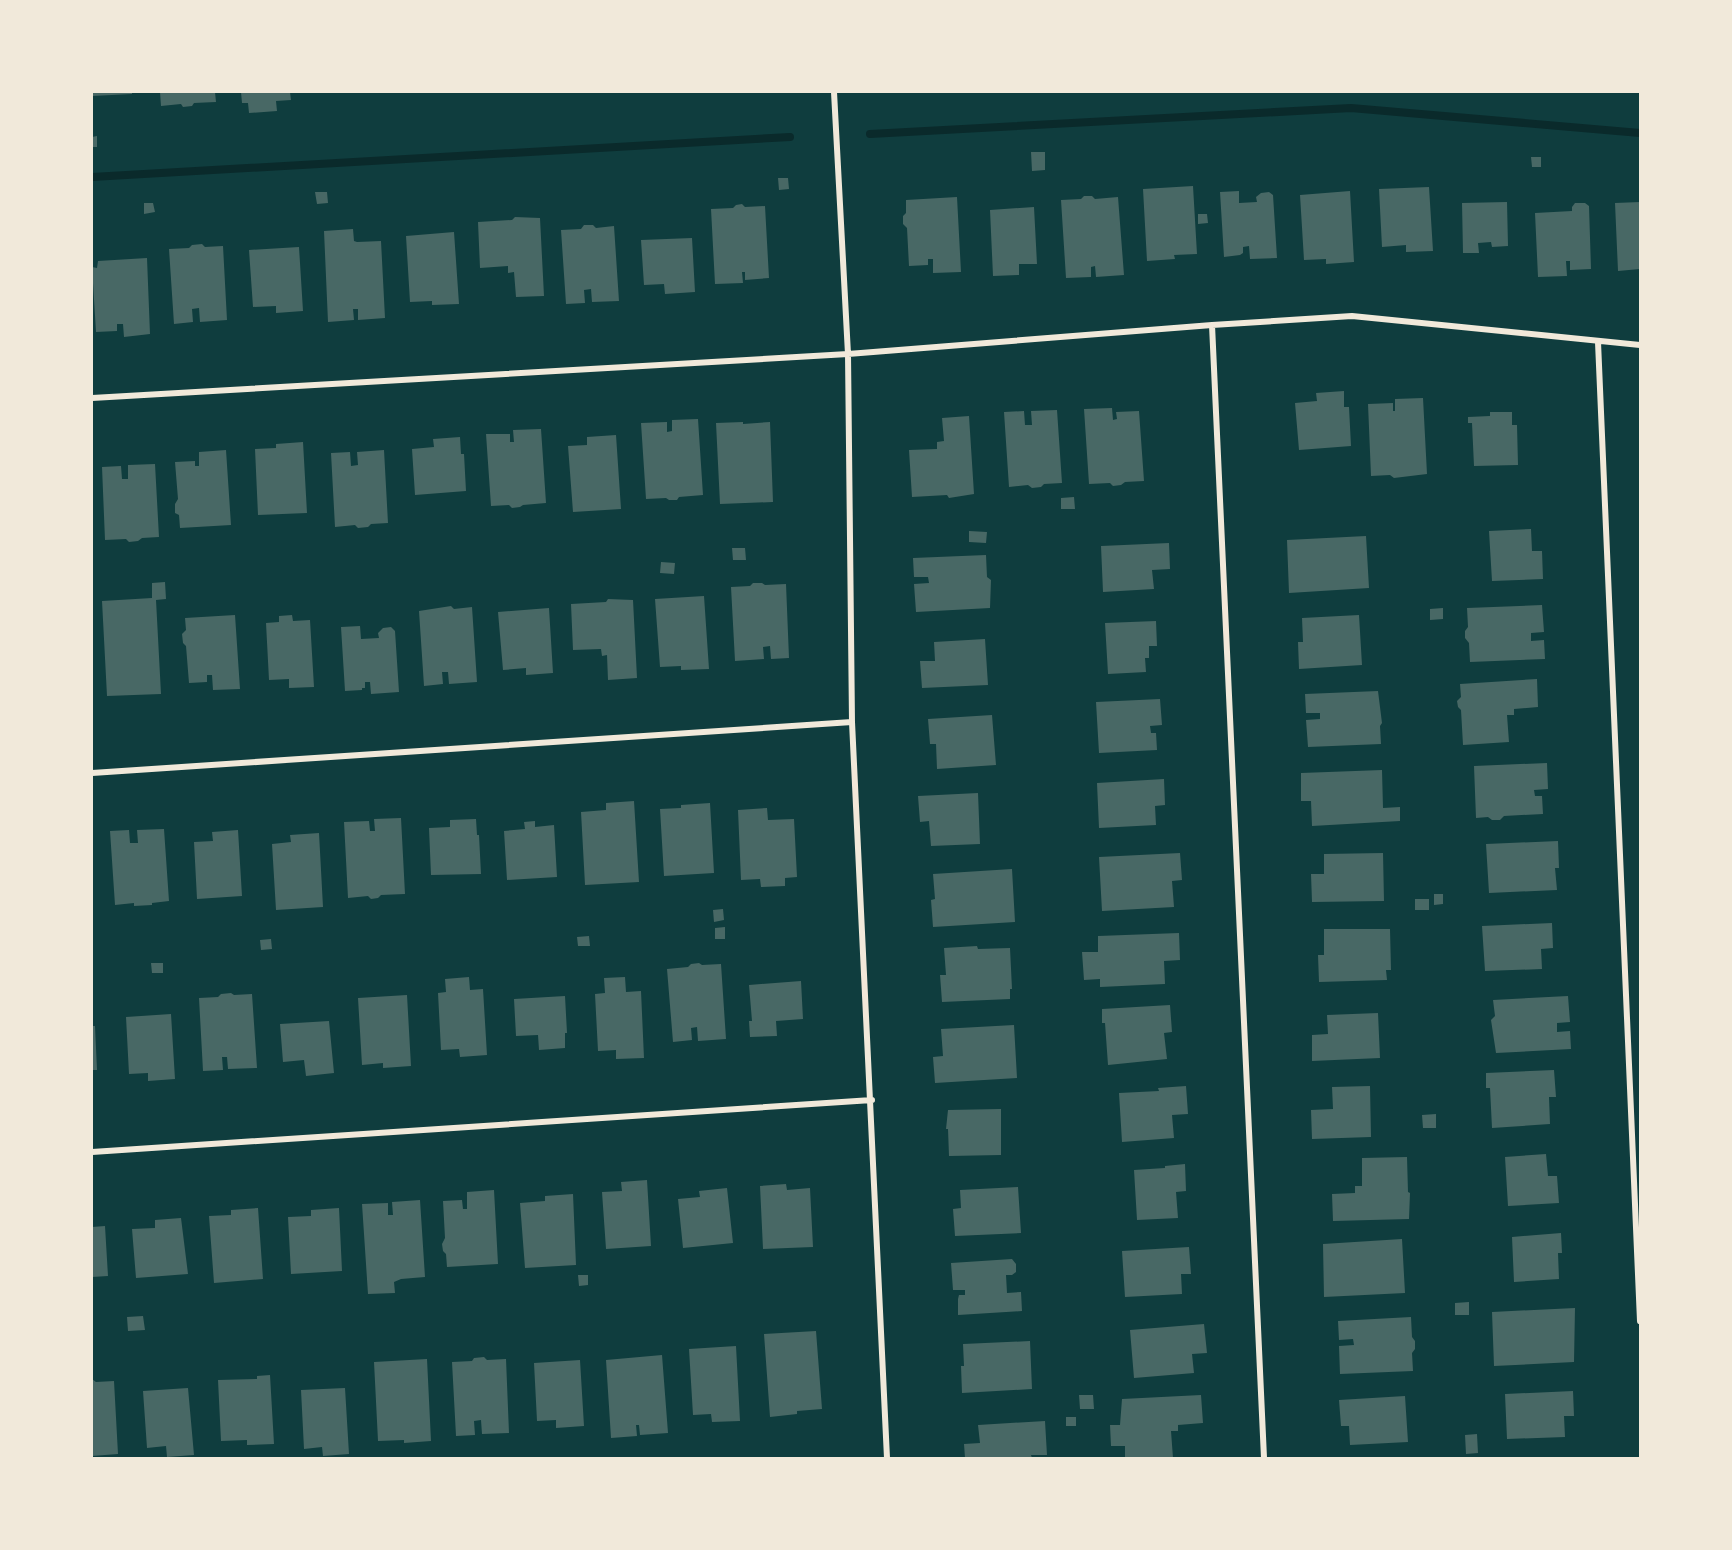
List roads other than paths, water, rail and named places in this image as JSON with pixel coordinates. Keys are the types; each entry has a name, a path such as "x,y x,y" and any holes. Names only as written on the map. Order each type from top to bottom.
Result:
{"street":[{"path":"834,92 848,354 852,722 872,1100 887,1458"},
{"path":"92,398 848,354 1352,316 1641,345"},
{"path":"1212,325 1264,1458"},
{"path":"1598,342 1641,1321"},
{"path":"92,773 852,722"},
{"path":"92,1152 872,1100"}],"waterway":[{"path":"870,134 1351,108 1640,133"},
{"path":"92,177 790,137"}]}
